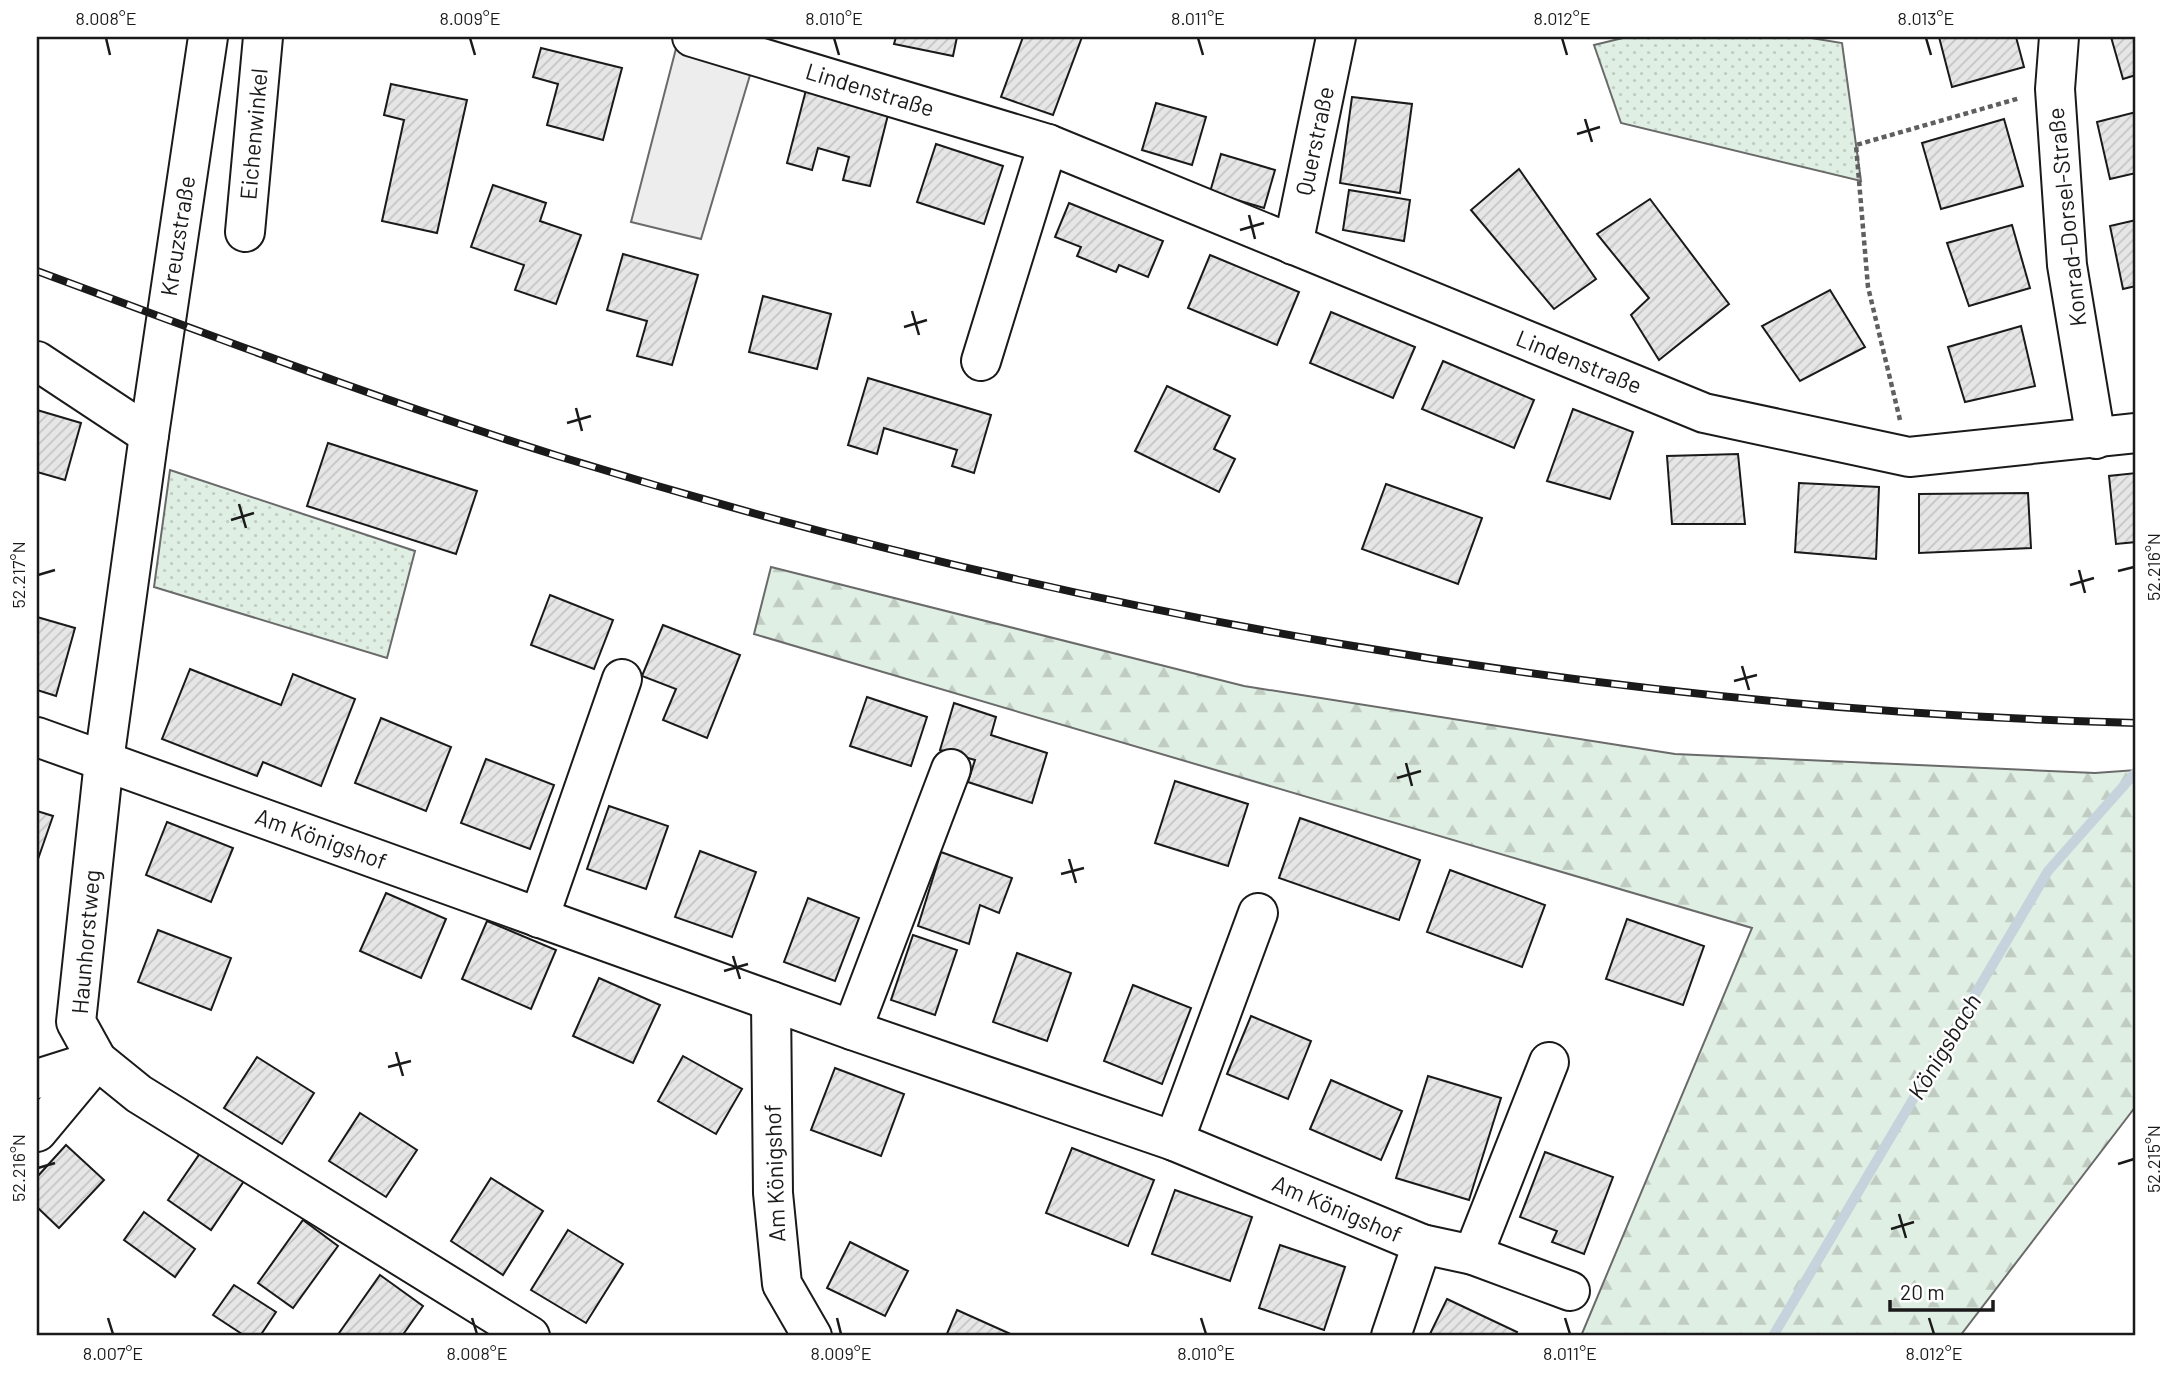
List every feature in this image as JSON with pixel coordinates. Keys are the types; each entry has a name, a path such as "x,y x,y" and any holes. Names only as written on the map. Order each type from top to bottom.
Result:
{"street":[{"name":"Kreuzstraße","path":"149,435 208,37"},
{"name":"Eichenwinkel","path":"245,232 263,37"},
{"name":"Lindenstraße","path":"692,37 1048,144 1704,413 1909,457 2136,433"},
{"name":"Querstraße","path":"1293,245 1336,37"},
{"name":"Konrad-Dorsel-Straße","path":"2059,37 2055,89 2067,265 2096,439"},
{"path":"981,361 1048,144"},
{"path":"37,361 149,435"},
{"name":"Haunhorstweg","path":"149,435 104,761 76,1022 97,1060 139,1094 530,1336"},
{"path":"539,918 622,680"},
{"name":"Am Königshof","path":"37,737 852,1030 1174,1141 1422,1244 1473,1255 1570,1291"},
{"path":"852,1030 951,769"},
{"path":"1174,1141 1258,913"},
{"name":"Am Königshof","path":"771,1001 773,1193 782,1284 812,1336"},
{"path":"37,1079 97,1060"},
{"path":"37,1132 97,1060"},
{"path":"1473,1255 1549,1062"},
{"name":"Am Königshof","path":"1391,1336 1422,1244"}],"path":[{"path":"1909,457 1868,287 1856,145 2055,89"}],"green space":[{"path":"1627,37 1805,37 1842,43 1861,181 1621,123 1594,45"},
{"path":"170,470 415,551 387,658 154,587"},
{"path":"771,567 1244,686 1675,754 2095,773 2136,770 2136,1106 1960,1336 1581,1336 1752,928 754,634"}],"shaded area":[{"path":"679,37 756,55 701,239 631,222"}],"building":[{"path":"896,37 957,37 953,56 894,44"},
{"path":"1023,37 1082,37 1053,115 1001,97"},
{"path":"1939,37 2016,37 2024,67 1952,87"},
{"path":"2111,37 2136,37 2136,75 2123,79"},
{"path":"541,48 622,68 603,140 547,125 558,84 533,77"},
{"path":"391,84 467,100 437,233 382,221 404,120 384,115"},
{"path":"806,90 889,111 870,186 843,180 849,157 818,148 812,170 787,163"},
{"path":"1352,97 1412,104 1400,193 1340,183"},
{"path":"1156,103 1206,117 1192,165 1142,150"},
{"path":"2136,112 2136,173 2110,179 2097,122"},
{"path":"2004,119 2023,186 1941,209 1922,143"},
{"path":"936,144 1003,166 984,224 917,202"},
{"path":"1221,154 1275,170 1264,208 1210,192"},
{"path":"1519,169 1596,279 1554,309 1471,210"},
{"path":"493,185 546,203 540,221 581,235 556,304 515,290 524,265 471,247"},
{"path":"1349,190 1410,200 1404,241 1343,230"},
{"path":"1650,199 1729,304 1659,360 1631,315 1649,298 1597,234"},
{"path":"1069,203 1163,241 1148,277 1119,265 1116,272 1077,256 1081,247 1055,237"},
{"path":"2136,220 2136,286 2123,289 2110,226"},
{"path":"2012,225 2030,288 1969,306 1947,243"},
{"path":"623,254 698,275 672,365 637,356 647,321 607,310"},
{"path":"1210,255 1299,292 1277,345 1188,308"},
{"path":"1830,290 1865,347 1800,381 1762,326"},
{"path":"763,296 831,314 817,369 749,352"},
{"path":"1331,312 1415,347 1393,398 1310,363"},
{"path":"2021,326 2035,386 1965,402 1948,347"},
{"path":"1443,361 1534,400 1514,448 1422,409"},
{"path":"868,378 991,415 974,473 952,466 957,450 884,428 877,454 848,445"},
{"path":"1167,386 1230,416 1214,449 1235,459 1219,492 1135,451"},
{"path":"1573,409 1633,432 1610,499 1547,481"},
{"path":"37,410 81,423 65,480 37,472"},
{"path":"328,443 477,491 456,554 307,506"},
{"path":"1738,454 1745,524 1672,524 1667,456"},
{"path":"2136,473 2136,542 2116,544 2109,476"},
{"path":"1799,483 1879,487 1876,559 1795,552"},
{"path":"1386,484 1482,518 1458,584 1362,549"},
{"path":"2028,493 2031,548 1919,553 1919,494"},
{"path":"550,595 613,620 594,669 531,645"},
{"path":"37,617 75,628 56,696 37,690"},
{"path":"663,625 740,655 707,738 663,720 676,689 642,676"},
{"path":"190,669 281,705 293,674 355,699 321,786 263,762 257,776 162,739"},
{"path":"867,697 927,717 911,766 850,746"},
{"path":"954,703 996,717 991,735 1047,753 1032,803 968,782 975,760 940,750"},
{"path":"381,718 451,747 426,811 355,783"},
{"path":"486,759 554,785 530,849 461,823"},
{"path":"1175,781 1248,804 1228,866 1155,843"},
{"path":"609,806 668,826 646,889 587,869"},
{"path":"37,811 53,816 37,862"},
{"path":"1300,818 1420,860 1399,920 1279,878"},
{"path":"167,822 233,848 211,902 146,875"},
{"path":"700,851 756,872 732,937 675,917"},
{"path":"941,852 1012,878 999,913 980,905 969,944 918,926"},
{"path":"1450,870 1545,905 1522,967 1427,932"},
{"path":"386,893 446,919 421,978 360,951"},
{"path":"808,898 859,918 835,981 784,962"},
{"path":"1627,919 1704,946 1683,1005 1606,979"},
{"path":"487,921 556,950 531,1009 462,979"},
{"path":"158,930 231,958 211,1010 138,982"},
{"path":"913,935 957,950 935,1015 891,1000"},
{"path":"1017,953 1071,973 1047,1041 993,1022"},
{"path":"599,978 660,1005 633,1063 573,1036"},
{"path":"1133,985 1191,1008 1162,1084 1104,1061"},
{"path":"1251,1016 1311,1041 1288,1099 1227,1074"},
{"path":"683,1056 742,1089 716,1134 658,1101"},
{"path":"257,1057 314,1093 282,1144 224,1108"},
{"path":"835,1068 904,1094 881,1156 811,1130"},
{"path":"1428,1076 1501,1098 1469,1200 1396,1178"},
{"path":"1331,1080 1402,1111 1381,1160 1310,1129"},
{"path":"360,1113 417,1150 386,1197 329,1161"},
{"path":"66,1145 104,1180 59,1228 37,1207 37,1177"},
{"path":"205,1146 248,1175 211,1230 168,1200"},
{"path":"1072,1148 1154,1180 1128,1246 1046,1213"},
{"path":"1545,1152 1613,1177 1584,1254 1552,1242 1557,1231 1520,1217"},
{"path":"491,1178 543,1211 503,1275 451,1241"},
{"path":"1175,1190 1252,1217 1230,1281 1152,1254"},
{"path":"144,1212 195,1249 175,1277 124,1240"},
{"path":"303,1220 338,1246 293,1308 258,1283"},
{"path":"568,1230 623,1264 586,1323 531,1290"},
{"path":"850,1242 908,1271 885,1316 827,1288"},
{"path":"1280,1245 1345,1267 1324,1330 1259,1308"},
{"path":"380,1275 423,1306 402,1336 337,1336"},
{"path":"234,1285 276,1312 260,1336 245,1336 213,1315"},
{"path":"1447,1299 1517,1332 1515,1336 1429,1336"},
{"path":"957,1310 1015,1336 946,1336"}],"waterway":[{"name":"Königsbach","path":"1773,1336 2048,871 2136,772"}],"railway":[{"path":"37,271 361,390 558,456 750,512 944,562 1140,606 1338,644 1537,674 1736,698 1936,714 2136,723"}]}
